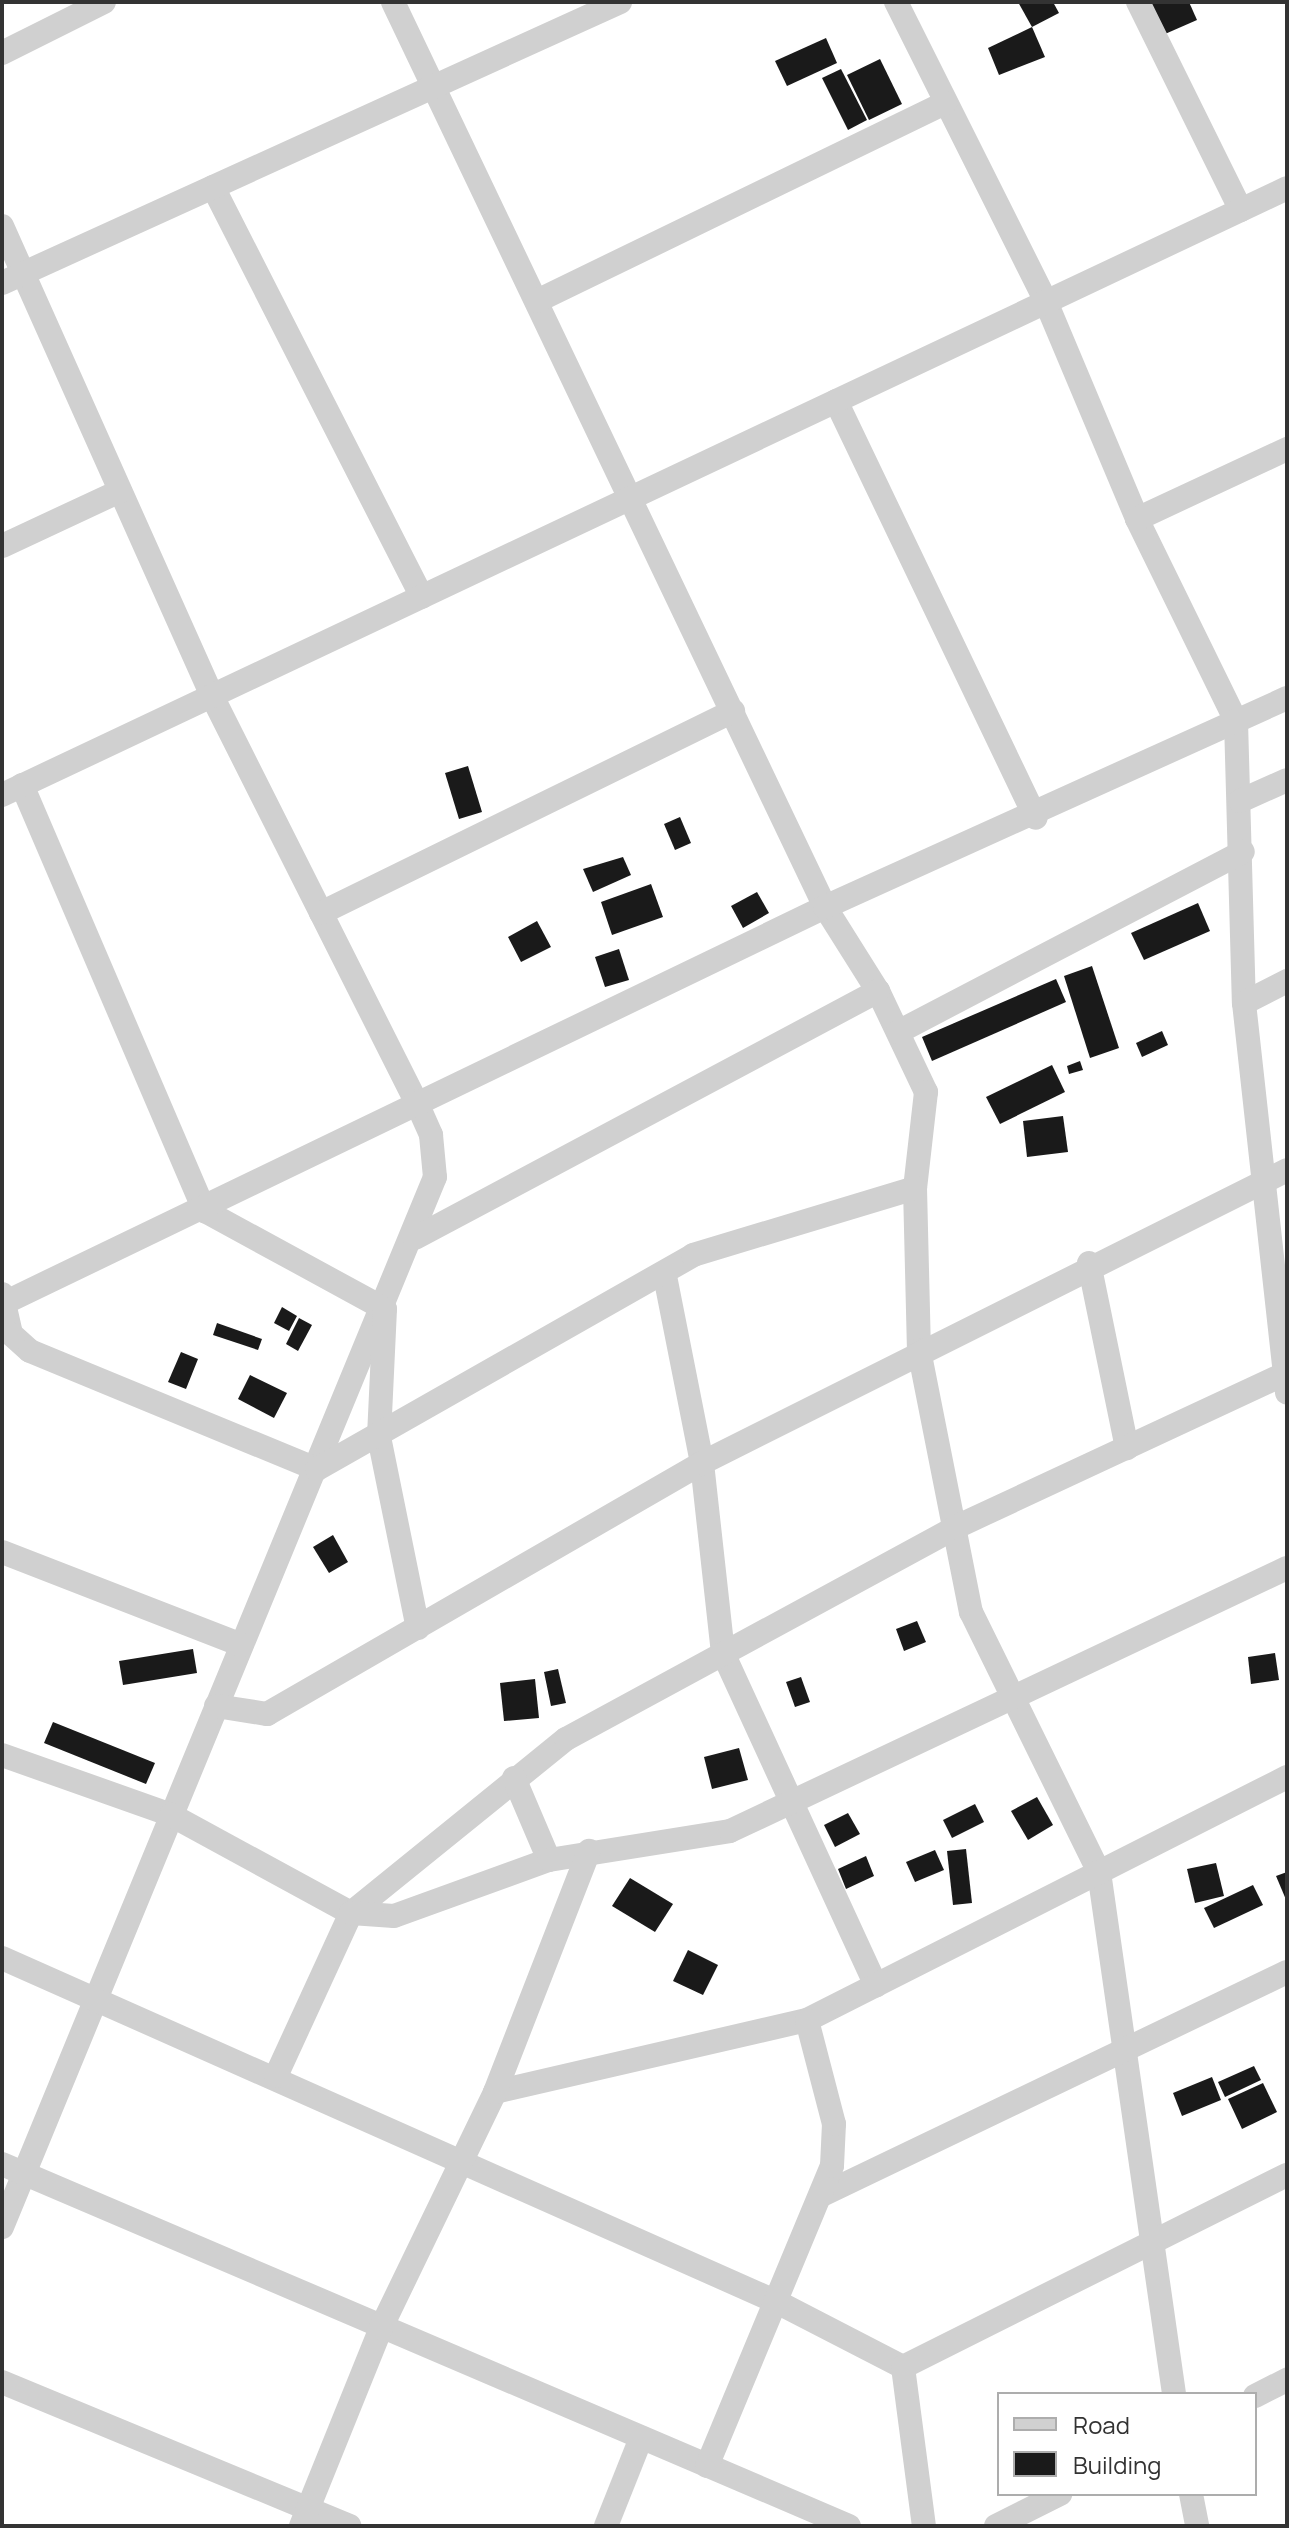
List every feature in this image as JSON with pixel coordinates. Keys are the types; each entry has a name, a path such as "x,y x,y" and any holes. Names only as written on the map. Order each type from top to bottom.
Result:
{"street":[{"path":"2,53 104,2"},
{"path":"393,2 825,907 878,991 926,1092 915,1188 919,1350 950,1478 954,1528 971,1612 1013,1703 1099,1872 1149,2240 1174,2392"},
{"path":"12,278 620,2"},
{"path":"276,2076 351,1913 566,1739 954,1528 1127,1448 1286,1380 1244,1003 1243,852 1236,721 1137,519 1046,302 896,2"},
{"path":"1138,2 1241,210"},
{"path":"537,301 945,103"},
{"path":"213,187 422,597"},
{"path":"385,1309 205,1211 12,790 1287,188"},
{"path":"2,226 12,278 120,491 212,696 416,1101 431,1135 435,1177 415,1238 96,1996 13,2168 2,2227"},
{"path":"836,401 1036,818"},
{"path":"1137,519 1287,449"},
{"path":"2,546 120,491"},
{"path":"915,1188 693,1255 665,1276 317,1469 30,1351 11,1334 3,1300 205,1211 416,1101 825,907 1036,818 1287,698"},
{"path":"321,913 733,711"},
{"path":"1240,801 1287,780"},
{"path":"898,1032 1243,852"},
{"path":"1244,1003 1287,981"},
{"path":"415,1238 878,991"},
{"path":"216,1706 267,1714 702,1463 1089,1263 1287,1170"},
{"path":"1089,1263 1127,1448"},
{"path":"665,1276 702,1463 723,1653 791,1807 876,1985"},
{"path":"385,1309 379,1437 418,1628"},
{"path":"2,1552 242,1645"},
{"path":"2,1755 171,1815 351,1913 394,1916 549,1860 589,1851 730,1831 791,1807 1013,1703 1287,1568"},
{"path":"495,2092 807,2020 1287,1777"},
{"path":"514,1778 549,1860"},
{"path":"304,2517 381,2328 465,2162 495,2092 589,1851"},
{"path":"2,1958 96,1996 777,2302 903,2367"},
{"path":"820,2196 1287,1972"},
{"path":"707,2466 832,2166 834,2124 807,2020"},
{"path":"13,2168 849,2526"},
{"path":"903,2367 1149,2240 1287,2175"},
{"path":"903,2367 924,2526"},
{"path":"1257,2395 1287,2380"},
{"path":"2,2382 304,2517 349,2526"},
{"path":"606,2526 641,2438"},
{"path":"996,2526 1056,2496"},
{"path":"1191,2496 1197,2526"}],"building":[{"path":"1018,2 1053,2 1059,13 1032,27"},
{"path":"1150,2 1189,2 1197,20 1165,34"},
{"path":"1032,27 1045,57 999,75 988,48"},
{"path":"826,38 837,63 787,86 775,61"},
{"path":"880,59 902,104 869,120 847,75"},
{"path":"841,69 867,120 848,130 822,78"},
{"path":"468,766 482,812 459,819 445,773"},
{"path":"680,817 691,843 675,850 664,824"},
{"path":"623,857 631,875 593,892 583,869"},
{"path":"651,884 663,917 612,935 601,902"},
{"path":"757,892 769,913 743,928 731,906"},
{"path":"1198,903 1210,931 1144,960 1131,933"},
{"path":"537,921 551,947 521,962 508,937"},
{"path":"619,949 629,980 605,987 595,957"},
{"path":"1092,966 1119,1048 1090,1058 1064,976"},
{"path":"1056,979 1066,1002 932,1061 922,1037"},
{"path":"1162,1031 1168,1045 1142,1057 1136,1043"},
{"path":"1080,1061 1083,1070 1069,1074 1067,1066"},
{"path":"1052,1065 1065,1092 1000,1124 986,1097"},
{"path":"1063,1116 1068,1152 1027,1157 1023,1121"},
{"path":"282,1307 297,1316 289,1331 274,1323"},
{"path":"299,1318 312,1325 298,1351 286,1344"},
{"path":"217,1323 262,1339 258,1350 213,1335"},
{"path":"181,1352 198,1359 186,1389 168,1382"},
{"path":"250,1375 287,1393 274,1418 238,1399"},
{"path":"333,1535 348,1562 329,1573 313,1547"},
{"path":"917,1621 926,1642 904,1651 896,1629"},
{"path":"193,1649 197,1673 123,1685 119,1661"},
{"path":"1275,1653 1279,1680 1251,1684 1248,1657"},
{"path":"558,1669 566,1703 551,1706 544,1672"},
{"path":"801,1677 810,1702 795,1707 786,1682"},
{"path":"535,1679 539,1718 504,1721 500,1683"},
{"path":"53,1722 155,1763 146,1784 44,1743"},
{"path":"739,1748 748,1780 712,1789 704,1757"},
{"path":"1037,1797 1053,1825 1028,1840 1011,1811"},
{"path":"975,1804 984,1822 952,1838 943,1820"},
{"path":"848,1813 860,1834 835,1847 824,1825"},
{"path":"966,1849 972,1903 953,1905 947,1851"},
{"path":"935,1850 944,1870 915,1882 906,1862"},
{"path":"866,1856 874,1876 846,1889 838,1869"},
{"path":"1216,1863 1224,1896 1195,1903 1187,1869"},
{"path":"1287,1872 1287,1902 1276,1876"},
{"path":"630,1878 673,1904 655,1932 612,1906"},
{"path":"1253,1885 1263,1905 1214,1928 1204,1908"},
{"path":"688,1950 718,1965 703,1995 673,1981"},
{"path":"1254,2066 1261,2080 1225,2097 1218,2082"},
{"path":"1212,2077 1221,2100 1182,2116 1173,2093"},
{"path":"1263,2083 1277,2112 1242,2129 1228,2099"}]}
